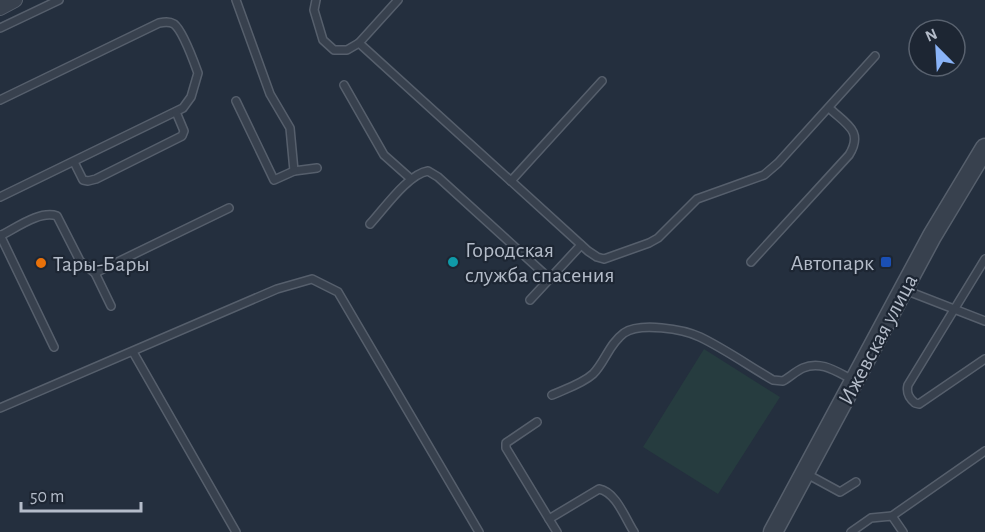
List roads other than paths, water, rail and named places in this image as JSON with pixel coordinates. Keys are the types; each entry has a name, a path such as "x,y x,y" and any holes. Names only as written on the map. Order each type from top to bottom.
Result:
{"street":[{"path":"0,8 15,0"},
{"name":"Ижевская улица","path":"773,532 932,236 984,154"}],"lane":[{"path":"0,28 59,0"},
{"path":"236,0 270,94 290,128 294,171"},
{"path":"316,0 314,10 323,40 334,50 347,50 359,43 398,0"},
{"path":"0,100 159,23 174,24 198,73 188,104 176,112 0,197"},
{"path":"359,43 581,245 597,257 604,258 658,238 697,199 764,175 778,163 875,56"},
{"path":"511,181 602,81"},
{"path":"344,85 384,154 411,179"},
{"path":"236,101 274,180 294,171 317,168"},
{"path":"752,262 849,155 856,144 856,135 849,126 828,108"},
{"path":"74,162 83,180 88,181 136,160 182,136 184,131 176,112"},
{"path":"370,224 411,179 420,172 428,171 438,177 550,279"},
{"path":"95,273 230,208"},
{"path":"54,347 0,236 41,216 50,213 57,216 80,261 95,273 111,306"},
{"path":"530,300 581,245"},
{"path":"985,259 906,391 915,403 919,404 985,359"},
{"path":"0,408 277,289 312,279 338,292 479,532"},
{"path":"903,289 985,321"},
{"path":"552,395 593,374 613,343 626,332 646,327 677,331 699,337 773,380 783,381 810,365 824,365 855,381"},
{"path":"133,352 236,532"},
{"path":"537,422 513,437 507,443 506,448 557,532"},
{"path":"851,532 871,519 892,516 985,451"},
{"path":"805,473 840,492 856,482"},
{"path":"549,519 599,489 606,490 634,532"},
{"path":"892,516 903,532"}],"place":[{"name":"Городская служба спасения","path":"453,262"},
{"name":"Автопарк","path":"886,262"},
{"name":"Тары-Бары","path":"41,263"}]}
